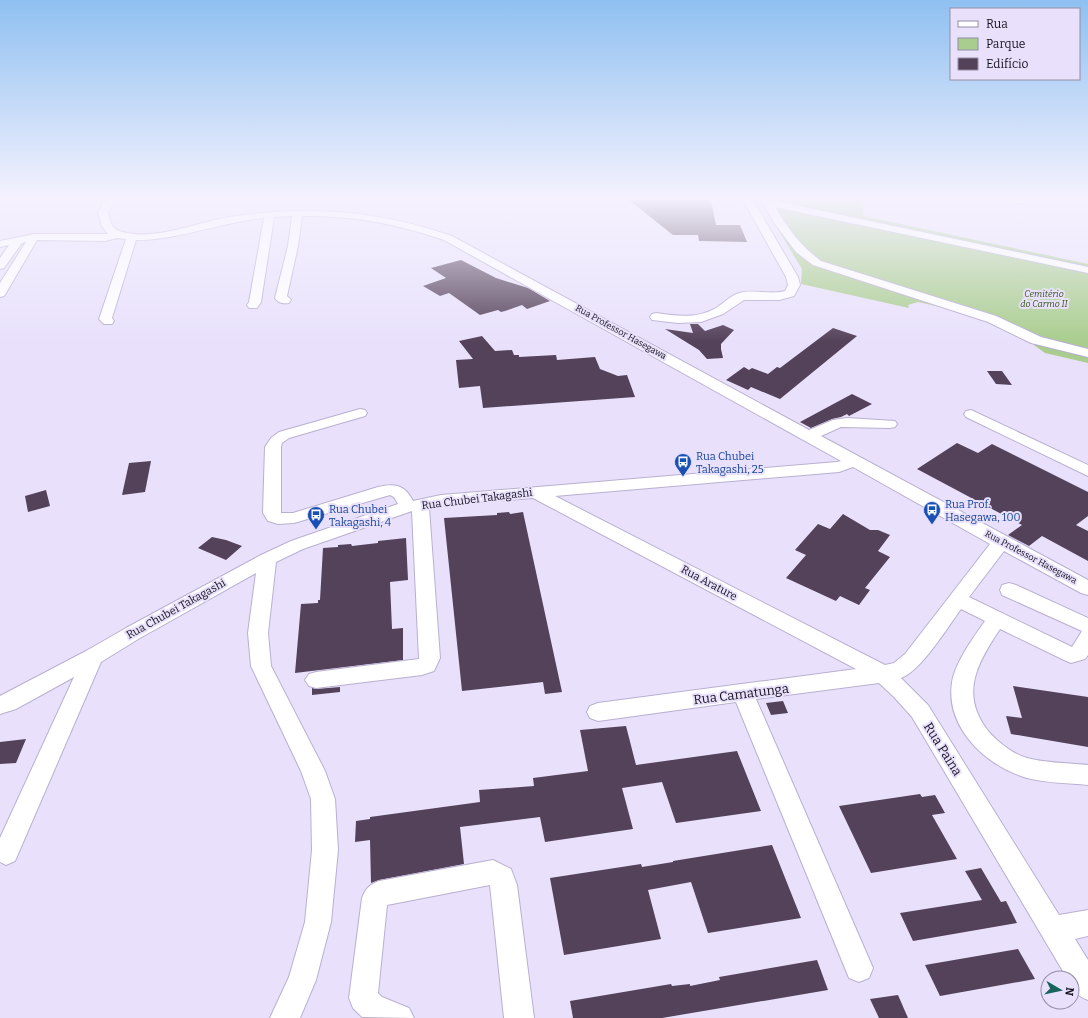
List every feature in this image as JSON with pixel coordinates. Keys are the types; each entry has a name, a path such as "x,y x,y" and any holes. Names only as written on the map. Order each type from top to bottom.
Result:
{"street":[{"path":"0,266 13,248"},
{"path":"0,292 28,248"},
{"path":"108,321 105,320 127,248"},
{"path":"253,305 264,248"},
{"path":"285,300 281,298 293,248"},
{"name":"Rua Professor Hasegawa","path":"465,248 1001,542 1088,588"},
{"path":"656,317 678,319 697,318 716,313 742,296 779,296 790,293 794,285 792,277 775,248"},
{"path":"798,248 822,265 992,319 1036,340 1088,353"},
{"path":"983,248 1088,270"},
{"path":"316,680 422,667 429,662 430,658 414,506 402,494 392,490 384,491 294,518 278,519 274,517 272,513 273,447 276,441 284,435 360,413"},
{"path":"971,414 1088,471"},
{"path":"809,436 838,423 890,424"},
{"name":"Rua Chubei Takagashi","path":"0,705 8,703 93,657 133,633 267,559 297,545 414,506 441,500 839,467 855,461"},
{"name":"Rua Arature","path":"535,492 884,674"},
{"path":"884,674 900,670 912,660 1001,542"},
{"path":"267,559 258,633 261,666 313,771 323,799 325,850 318,922 302,980 285,1018"},
{"path":"1009,590 1088,626"},
{"path":"958,600 1070,655 1078,654 1088,637"},
{"path":"997,619 972,657 963,678 962,701 970,722 982,740 995,753 1008,761 1020,766 1047,771 1088,775"},
{"path":"6,853 93,657"},
{"name":"Rua Camatunga","path":"598,712 743,694 884,674"},
{"name":"Rua Paina","path":"884,674 920,711 1088,986"},
{"path":"743,694 858,968"},
{"path":"400,1018 372,1007 363,998 375,898 379,894 493,872 502,878 504,885 518,1018"},
{"path":"1054,929 1088,923"}],"green space":[{"name":"Cemitério do Carmo II","path":"789,248 1011,248 1088,264 1088,363 1045,353 1002,322 994,319 918,302 908,305 909,308 801,284 802,269"}],"building":[{"path":"461,260 496,278 528,288 550,301 527,309 522,305 501,312 498,310 480,315 449,293 440,296 423,286 446,278 431,268"},
{"path":"690,324 698,324 705,331 723,325 734,330 721,344 723,358 707,359 699,350 665,329 693,333"},
{"path":"833,328 857,336 780,399 751,387 748,390 726,380 744,367 749,370 752,368 768,374 777,367 780,368"},
{"path":"482,336 495,351 512,350 514,355 519,355 519,357 556,355 557,360 595,357 600,369 618,376 627,375 635,397 483,408 480,386 459,388 456,360 473,359 459,341"},
{"path":"987,371 1002,371 1012,385 996,384"},
{"path":"852,394 872,404 849,416 847,414 811,428 800,422"},
{"path":"957,443 978,453 992,444 1088,492 1088,516 1076,525 1088,531 1088,561 1042,536 1029,546 1008,535 1022,525 917,469"},
{"path":"151,461 145,492 122,495 129,463"},
{"path":"46,490 50,506 28,512 25,496"},
{"path":"509,512 510,514 523,512 562,692 545,694 543,682 462,691 444,518 497,515 497,513"},
{"path":"843,514 870,530 878,530 890,535 878,551 890,557 865,588 870,590 859,605 840,596 836,601 786,578 806,555 795,550 818,524 830,529"},
{"path":"212,537 242,546 226,560 198,548"},
{"path":"406,538 408,580 390,582 392,629 403,628 403,660 295,673 301,604 318,603 318,600 320,600 323,548 338,547 338,545 351,544 352,546 378,543 378,541"},
{"path":"1013,686 1088,697 1088,747 1011,734 1006,716 1022,718"},
{"path":"340,687 340,692 312,695 312,688"},
{"path":"783,701 788,713 771,715 766,703"},
{"path":"626,726 636,765 737,751 761,811 676,823 662,782 622,788 633,829 545,842 540,817 460,827 464,864 379,880 371,883 370,840 355,842 356,821 370,819 370,817 480,802 479,790 534,786 533,778 588,771 580,730"},
{"path":"26,739 16,763 0,764 0,742"},
{"path":"920,794 922,797 935,795 945,813 932,815 957,859 871,873 839,806"},
{"path":"772,845 801,918 708,933 691,882 648,890 661,939 564,955 550,878 641,864 642,867"},
{"path":"981,868 1001,902 1006,901 1017,923 913,941 900,913 982,900 965,871"},
{"path":"1018,949 1035,979 940,996 925,965"},
{"path":"817,960 828,990 662,1018 573,1018 570,1001 671,984 672,986 690,984 690,986 720,980 719,977"},
{"path":"898,995 908,1018 879,1018 870,999"}],"place":[{"name":"Rua Chubei Takagashi, 25","path":"683,477"},
{"name":"Rua Prof. Hasegawa, 100","path":"932,525"},
{"name":"Rua Chubei Takagashi, 4","path":"316,530"}]}
